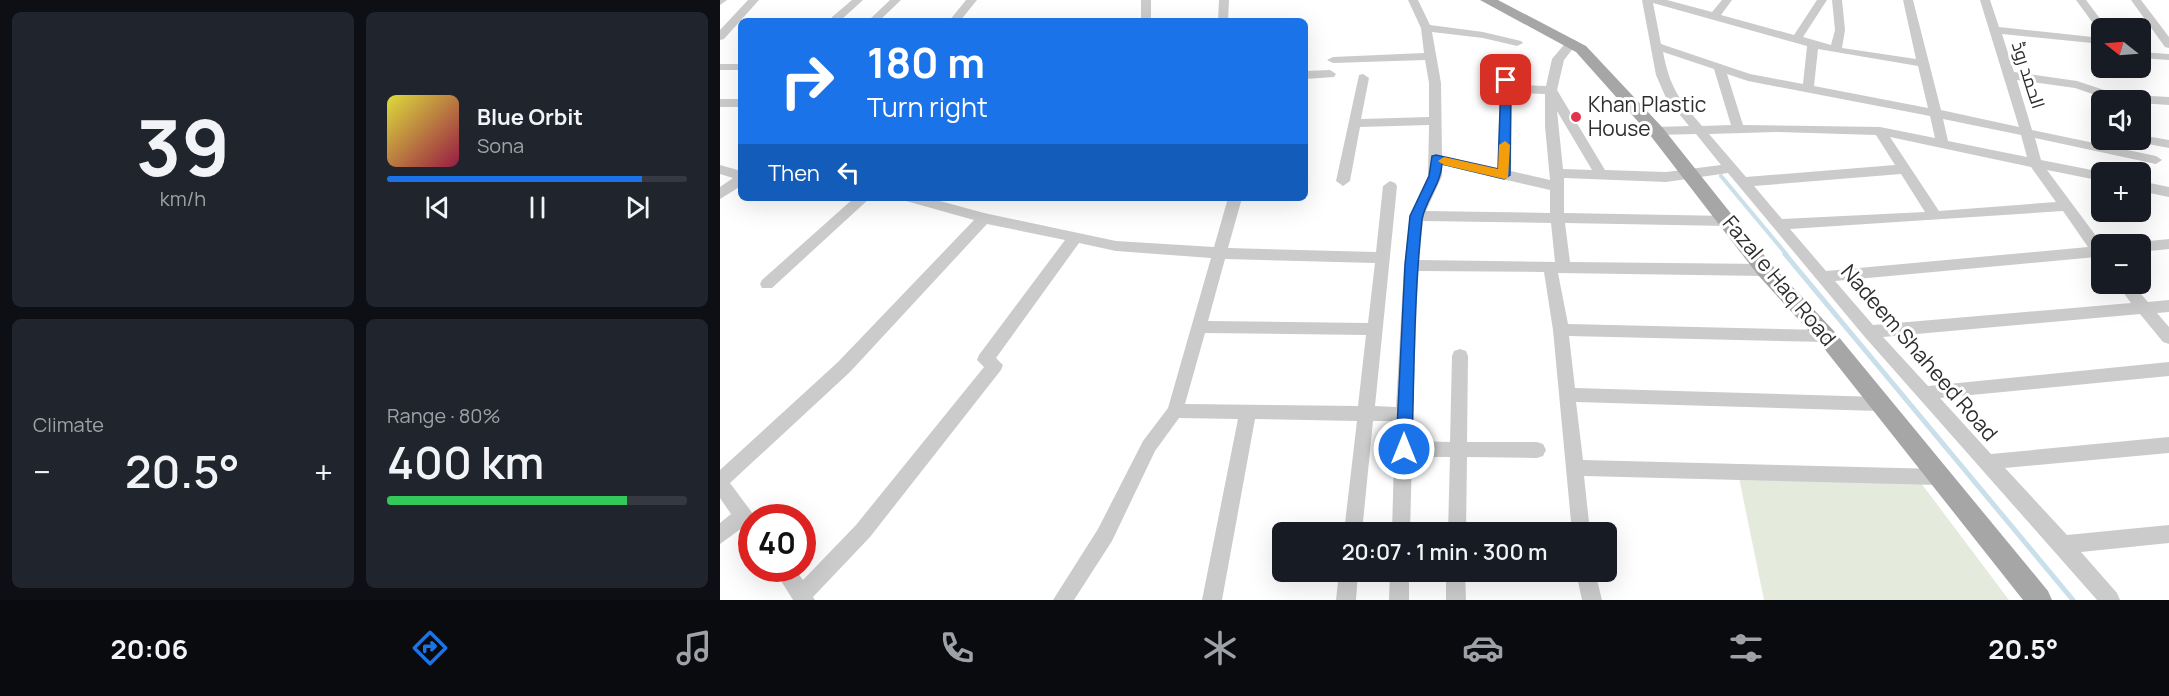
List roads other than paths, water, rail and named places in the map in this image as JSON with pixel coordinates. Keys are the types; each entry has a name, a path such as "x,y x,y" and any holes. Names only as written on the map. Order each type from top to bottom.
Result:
{"main road":[{"name":"Fazal e Haq Road","path":"1489,0 1572,42 1581,49 1656,131 1766,270 1826,336 2039,600"}],"street":[{"path":"723,34 754,0"},
{"path":"837,18 858,0"},
{"path":"876,18 896,0"},
{"path":"957,18 972,0"},
{"path":"1146,0 1146,18"},
{"path":"1223,18 1224,0"},
{"path":"1401,522 1411,265 1417,216 1435,176 1436,159 1435,83 1426,28 1413,0"},
{"name":"Nadeem Shaheed Road","path":"1647,0 1662,75 1672,98 1869,332 2063,545 2110,600"},
{"path":"1655,0 1836,50 1922,63"},
{"path":"1714,17 1727,0"},
{"path":"1796,40 1822,0"},
{"path":"1836,50 1840,30 1837,0"},
{"path":"1908,0 1943,145"},
{"name":"الحمد روڈ","path":"1985,0 2034,162"},
{"path":"2081,0 2094,18"},
{"path":"2136,0 2169,45"},
{"path":"1426,28 1482,35 1517,43"},
{"path":"1995,30 2091,39"},
{"path":"723,34 738,33"},
{"path":"1572,42 1558,59 1551,90 1551,126 1556,180 1556,267 1580,522"},
{"path":"1808,89 1813,44"},
{"path":"1657,46 1748,77 1935,113 2156,160"},
{"path":"1332,60 1431,56"},
{"path":"2151,56 2169,57"},
{"path":"720,67 738,67"},
{"path":"1719,67 1738,128"},
{"path":"1308,75 1330,74"},
{"path":"2009,75 2077,85 2115,98 2169,101"},
{"path":"1343,181 1363,78"},
{"path":"1504,175 1506,84 1551,90"},
{"path":"1551,90 1600,173"},
{"path":"720,104 738,103"},
{"path":"1354,123 1435,122"},
{"path":"1656,131 1738,128 1839,128 1880,131 2091,175"},
{"path":"1880,131 1935,216"},
{"path":"2151,141 2169,144"},
{"path":"1436,159 1504,175 1556,180 1600,173 1689,175 1733,168"},
{"path":"2034,162 2091,240"},
{"path":"720,169 738,176"},
{"path":"1745,182 1903,169"},
{"path":"720,194 738,179"},
{"path":"1354,522 1390,186"},
{"path":"2151,188 2169,192"},
{"path":"767,284 860,201"},
{"path":"922,201 1074,239 1116,246 1219,253 1382,258"},
{"path":"1063,600 1105,534 1149,446 1175,411 1234,201"},
{"path":"1780,224 2066,206"},
{"path":"1417,216 1728,221"},
{"path":"738,508 720,482 844,367 984,218"},
{"path":"792,582 803,598 863,531 995,364 985,360 1074,239"},
{"path":"2151,246 2169,244"},
{"path":"1823,277 2091,254"},
{"path":"1411,265 1766,270"},
{"path":"2132,294 2169,338"},
{"path":"1869,332 2169,306"},
{"path":"1198,327 1375,329"},
{"path":"1561,330 1826,336"},
{"path":"1457,522 1460,356"},
{"path":"1924,393 2169,369"},
{"path":"1568,395 1879,404"},
{"path":"1175,411 1404,414"},
{"path":"1212,600 1248,412"},
{"path":"1987,462 2169,445"},
{"path":"1404,449 1537,450"},
{"path":"1576,468 1939,477"},
{"path":"720,535 738,526"},
{"path":"2063,545 2169,534"},
{"path":"1346,600 1348,582"},
{"path":"1399,600 1400,582"},
{"path":"1456,582 1456,600"},
{"path":"1589,582 1592,600"}],"waterway":[{"path":"1721,176 1787,255"},
{"path":"1785,254 2073,600"}],"place":[{"name":"Khan Plastic House","path":"1576,117"}]}
